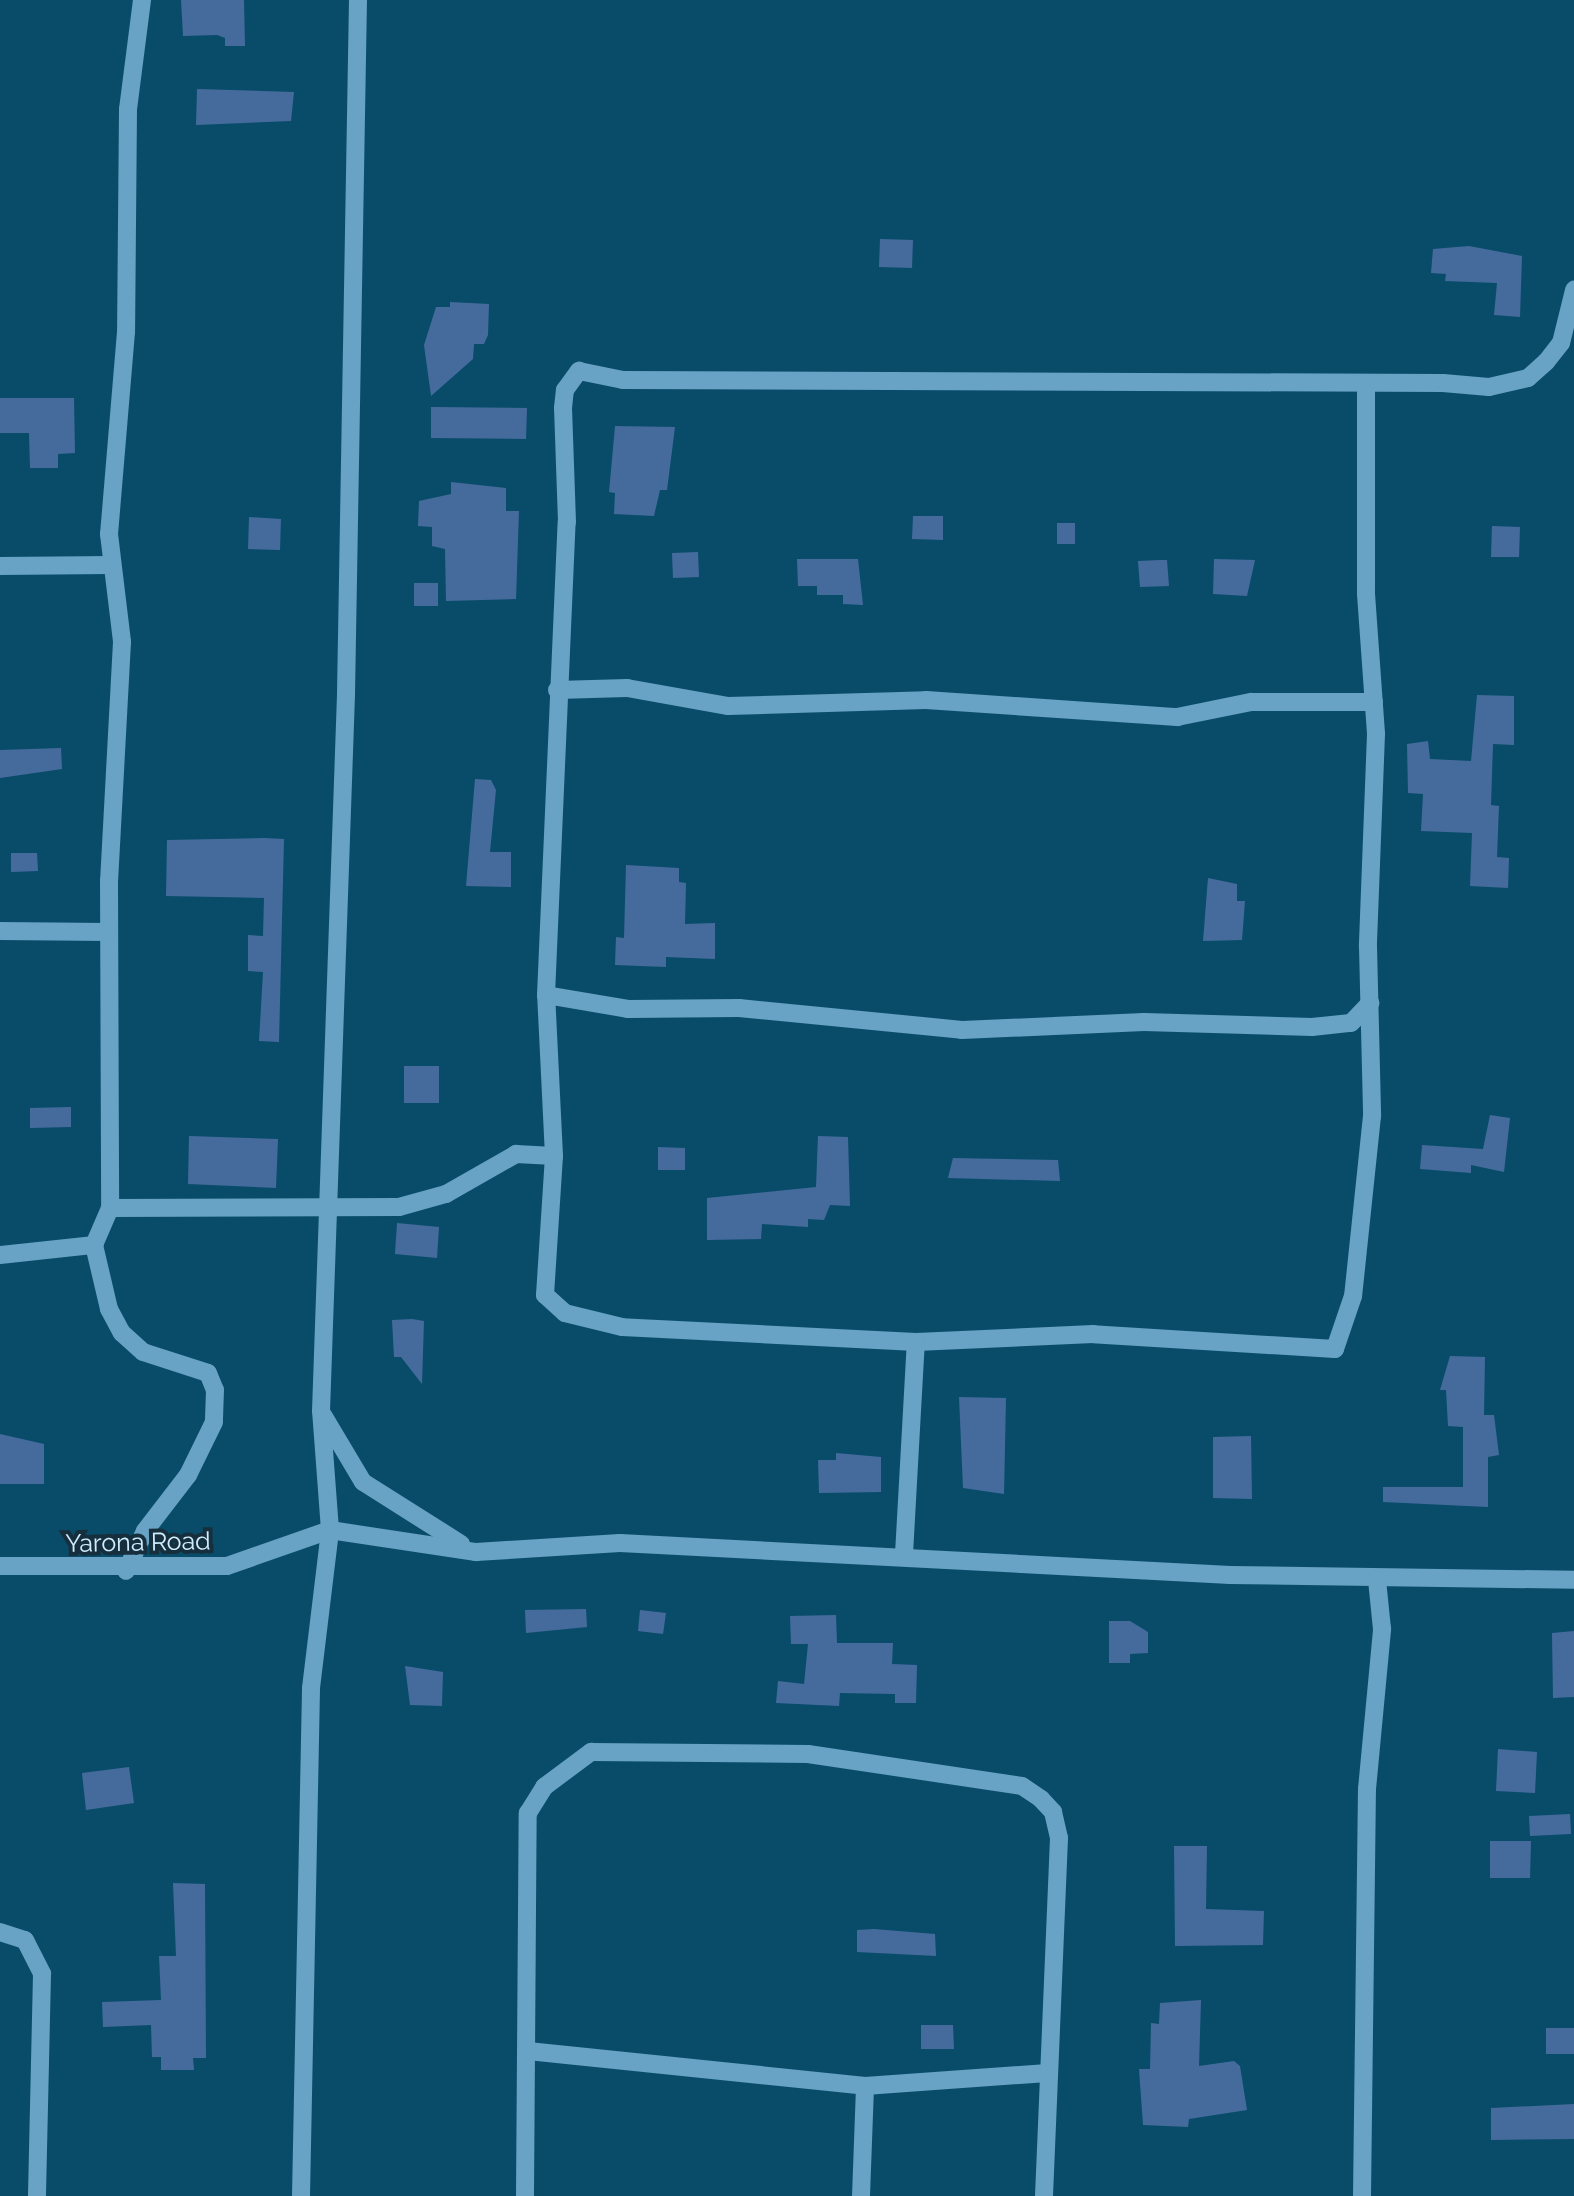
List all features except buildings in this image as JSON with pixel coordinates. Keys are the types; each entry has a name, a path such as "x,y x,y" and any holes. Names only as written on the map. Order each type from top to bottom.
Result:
{"street":[{"path":"126,1570 145,1530 188,1475 214,1422 216,1390 208,1373 142,1352 122,1333 108,1309 94,1245 110,1208 108,932 122,642 110,565 126,332 128,109 142,0"},
{"path":"301,2196 311,1688 330,1530 321,1410 358,0"},
{"path":"1366,384 1374,702 1372,1116 1353,1296 1335,1349 1092,1334 916,1342 622,1328 564,1313 545,1295 554,1156 546,995 567,522 564,408 565,390 579,371 623,380 1366,384 1489,387 1528,378 1560,343 1574,290"},
{"path":"0,566 110,565"},
{"path":"557,690 627,688 728,706 926,700 1178,717 1251,702 1374,702"},
{"path":"0,931 108,932"},
{"path":"546,995 628,1009 739,1008 962,1030 1144,1022 1312,1027 1352,1023 1370,1003"},
{"path":"110,1208 398,1207 446,1194 516,1154 554,1156"},
{"path":"0,1255 94,1245"},
{"path":"904,1554 916,1342"},
{"path":"321,1410 363,1482 476,1552"},
{"path":"330,1530 476,1552 620,1544 904,1554 1377,1580 1574,1580"},
{"name":"Yarona Road","path":"0,1566 126,1570 226,1566 330,1530"},
{"path":"1362,2196 1367,1789 1382,1628 1377,1580"},
{"path":"525,2196 528,1812 544,1787 591,1752 808,1754 1022,1786 1053,1812 1059,1838 1044,2196"},
{"path":"0,1932 24,1940 42,1974 37,2196"},
{"path":"528,2051 865,2086 1048,2073"},
{"path":"861,2196 865,2086"}]}
